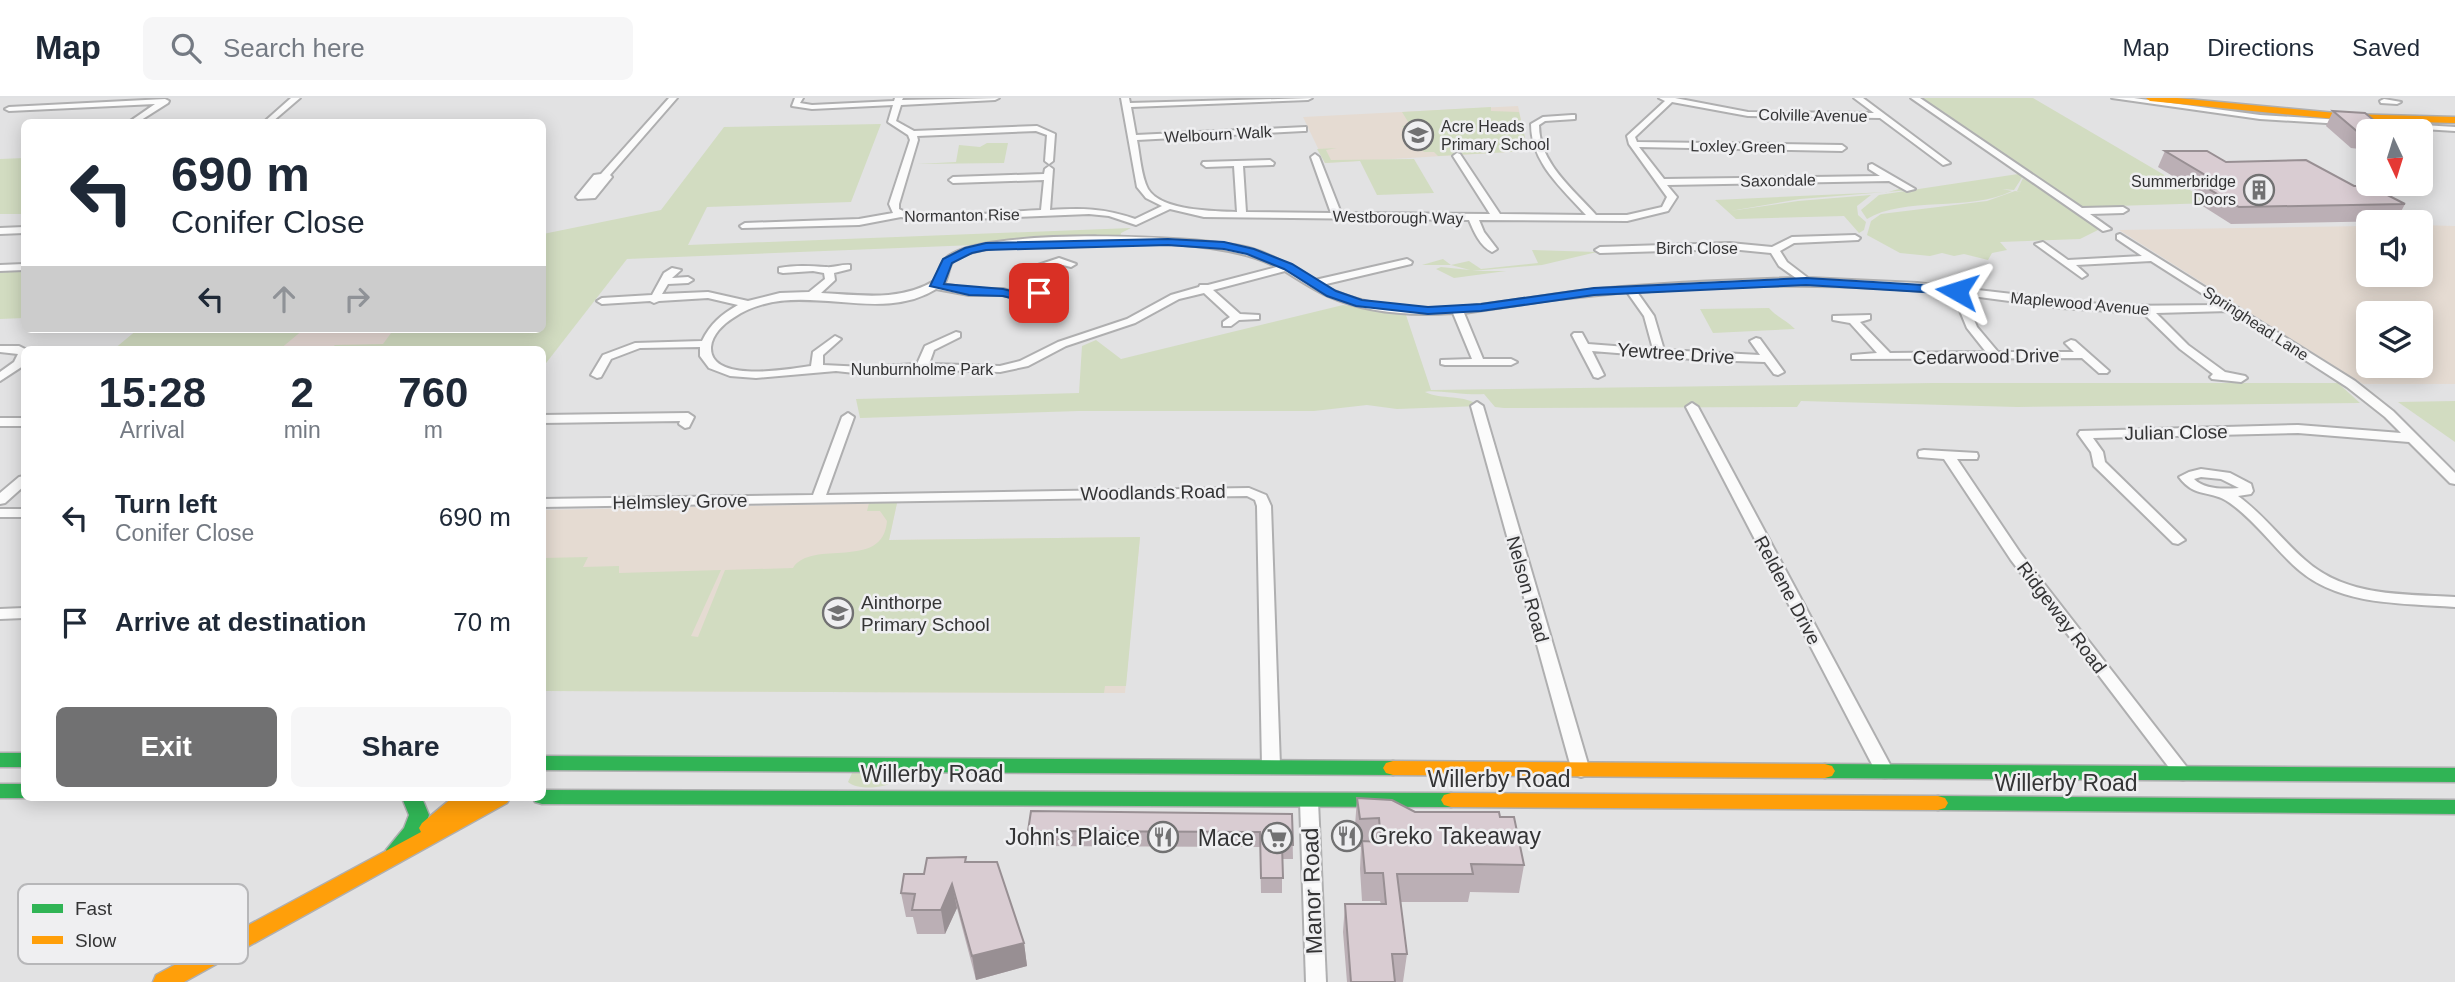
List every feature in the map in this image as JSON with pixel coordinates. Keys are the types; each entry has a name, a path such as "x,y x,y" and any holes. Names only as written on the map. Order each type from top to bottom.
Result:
{"street":[{"path":"272,119 296,98"},
{"path":"603,177 673,98"},
{"path":"799,98 795,104 812,107 898,100 995,98"},
{"path":"1169,206 1149,196 1142,187 1126,102 1308,98"},
{"path":"1858,98 1945,160"},
{"path":"1915,98 2106,229"},
{"path":"2116,98 2260,117 2455,129"},
{"path":"2150,98 2279,112 2455,120"},
{"path":"2172,98 2279,112"},
{"path":"5,107 167,99"},
{"path":"137,119 167,99"},
{"path":"1665,209 1672,197 1633,144 1631,136 1666,99"},
{"name":"Colville Avenue","path":"1666,99 1748,114 1883,116"},
{"path":"5,107 22,100"},
{"path":"898,100 892,122 912,134 1037,128 1051,134 1045,213"},
{"path":"1577,118 1543,120 1535,124 1534,131 1539,151 1594,218"},
{"name":"Welbourn Walk","path":"1133,138 1303,130"},
{"path":"901,214 895,210 894,204 914,140 912,134"},
{"name":"Loxley Green","path":"1633,144 1842,147"},
{"path":"1037,157 1049,160"},
{"path":"1455,159 1497,217"},
{"path":"1312,160 1337,216"},
{"path":"1238,163 1242,215"},
{"path":"1206,164 1270,163"},
{"path":"1872,167 1910,188"},
{"path":"953,180 966,182 1048,177"},
{"name":"Saxondale","path":"1663,182 1892,178"},
{"name":"Westborough Way","path":"1169,206 1204,214 1242,215 1627,218 1665,209 1680,213"},
{"name":"Normanton Rise","path":"745,226 859,222 901,214 925,218 1110,213 1136,222 1169,206"},
{"path":"2080,211 2123,210"},
{"path":"1473,217 1486,250 1504,248"},
{"path":"0,231 21,230"},
{"name":"Springhead Lane","path":"2120,237 2351,384 2389,414 2455,480"},
{"path":"1806,281 1783,264 1774,250 1792,240 1855,238"},
{"path":"1612,240 1619,249"},
{"name":"Maplewood Avenue","path":"936,286 943,277 947,261 969,250 1061,243 1181,242 1250,251 1288,267 1313,284 1360,303 1428,311 1457,310 1630,289 1806,281 1957,291 2067,305 2146,310 2232,308"},
{"path":"1059,261 1061,243"},
{"path":"2040,244 2081,275"},
{"name":"Birch Close","path":"1600,250 1730,246 1774,250"},
{"path":"2065,263 2153,257"},
{"path":"1376,258 1388,267"},
{"path":"1043,265 1059,261 1071,264"},
{"path":"1313,284 1407,262"},
{"path":"0,268 21,267"},
{"path":"783,270 813,268 829,271 846,267"},
{"name":"Nunburnholme Park","path":"705,344 703,353 718,371 757,375 817,369 922,367 979,370 1024,364 1062,344 1131,321 1175,297 1204,286 1288,267"},
{"path":"654,299 664,281 676,270"},
{"path":"812,295 830,280 829,271"},
{"path":"664,281 688,279"},
{"path":"597,375 613,349 639,345 669,347 705,344 732,312 747,304 774,296 899,298 936,286 969,292 1003,292 1031,300"},
{"path":"1204,286 1232,320 1255,317"},
{"path":"1630,289 1649,316 1659,352"},
{"path":"1957,291 1972,328 1996,356"},
{"path":"602,301 708,295 747,304"},
{"path":"1457,310 1479,362"},
{"path":"2146,310 2217,377 2241,378"},
{"name":"Cedarwood Drive","path":"1837,318 1860,319 1887,356"},
{"path":"922,367 930,342 956,335"},
{"name":"Yewtree Drive","path":"1578,335 1598,375"},
{"path":"817,369 817,354 820,349 835,339"},
{"name":"Yewtree Drive","path":"1756,341 1778,372"},
{"name":"Cedarwood Drive","path":"2071,342 2103,371"},
{"path":"806,347 820,349"},
{"name":"Yewtree Drive","path":"1584,347 1705,358 1768,359"},
{"path":"0,349 21,351"},
{"name":"Cedarwood Drive","path":"1856,357 2085,355"},
{"path":"0,377 21,359"},
{"path":"1446,362 1511,362"},
{"name":"Nelson Road","path":"1477,406 1581,771"},
{"name":"Reldene Drive","path":"1692,407 1885,772"},
{"path":"546,419 688,417 685,424"},
{"path":"818,498 848,417"},
{"path":"0,422 21,422"},
{"name":"Julian Close","path":"2178,540 2099,463 2097,453 2084,434 2298,429 2412,438"},
{"path":"1924,454 1972,456"},
{"name":"Ridgeway Road","path":"1948,456 2017,557 2183,774"},
{"path":"0,500 21,482"},
{"name":"Woodlands Road","path":"818,498 1229,490 1249,492 1261,498 1264,506 1270,765"},
{"path":"2227,493 2307,570 2324,581 2369,594 2455,602"},
{"name":"Helmsley Grove","path":"546,503 818,498"},
{"path":"0,513 21,513"},
{"path":"0,614 21,613"},
{"path":"0,760 21,760"},
{"name":"Willerby Road","path":"546,763 1270,765 1581,771 2455,775"},
{"path":"0,791 21,791"},
{"name":"Willerby Road","path":"546,797 1115,797 2455,807"},
{"name":"Manor Road","path":"1309,800 1316,982"},
{"path":"402,846 419,815 413,801"},
{"path":"379,864 432,826 453,806 464,801"},
{"path":"248,936 494,801"},
{"path":"164,982 197,964"}],"shaded area":[{"name":"Acre Heads Primary School","path":"1518,106 1528,151 1325,163 1303,117"},
{"path":"2433,225 2455,226 2455,384 2363,384 2119,230 2356,226 2356,287 2433,287"},
{"path":"279,333 427,333 414,346 265,346"},
{"name":"Ainthorpe Primary School","path":"897,503 889,540 1140,537 1125,693 546,691 546,510"}],"green space":[{"path":"1922,98 2033,98 2212,203 2083,207"},
{"path":"1491,107 1491,111 1519,112 1528,151 1438,156 1434,152 1424,152 1402,126 1410,125 1402,112"},
{"path":"881,124 851,202 707,207 688,245 1131,228 1121,233 1120,239 627,259 546,363 546,346 334,346 383,344 391,333 546,333 546,233 661,210 724,127"},
{"path":"987,143 1008,143 1004,163 917,164 956,162 959,145 980,147"},
{"path":"1337,148 1326,150 1331,160 1414,159 1434,193 1377,195 1360,161 1325,163 1317,149"},
{"path":"21,158 21,214 0,214 0,159"},
{"path":"2018,174 2023,176 2014,190 2002,189 2012,191 1995,197 1899,208 1867,219 1861,210 1879,195"},
{"path":"2023,178 2102,228 2080,239 2000,242 2007,250 1992,253 1988,260 1964,254 1954,256 1942,253 1930,256 1900,253 1867,235 1871,221 1881,214 1987,201 2015,191 2022,192 2017,191"},
{"path":"1906,187 1911,190 1889,192"},
{"path":"1884,192 1800,199 1730,211 1798,201 1871,195 1857,206 1858,215 1866,222 1864,230 1859,233 1844,216 1736,219 1715,200"},
{"path":"1532,250 1597,252 1542,265 1472,271 1506,271 1454,278 1436,269 1441,267 1470,270 1451,265 1469,261 1481,269 1538,263"},
{"path":"1443,259 1451,265 1422,265"},
{"path":"0,271 21,272 21,318 0,319"},
{"path":"1343,305 1406,315 1431,390 1933,383 2338,383 2360,403 2017,407 1801,401 1797,407 1504,408 1495,407 1484,394 1429,391 1425,392 1467,400 1479,406 1397,409 1367,405 1314,411 1079,411 860,418 856,399 1079,393 1082,346 1096,340 1121,359"},
{"path":"1769,308 1795,329 1713,333 1700,309"},
{"path":"133,333 299,333 284,346 118,346"},
{"path":"2455,401 2455,442 2398,402"},
{"name":"Ainthorpe Primary School","path":"869,503 897,503 889,540 1140,537 1126,686 1105,686 1104,693 546,691 546,558 588,557 583,567 619,566 619,573 721,570 691,636 698,637 725,570 793,568 802,559 815,555 861,550 873,546 883,536 887,521 880,511 867,511"},
{"path":"891,771 895,781 884,786 864,787 848,782 852,773"}],"building":[{"path":"2333,111 2365,113 2372,119 2356,119 2356,130"},
{"path":"2165,151 2207,151 2226,162 2306,160 2356,186 2356,196 2389,196 2405,204 2239,207 2209,189 2227,188"},
{"path":"1357,798 1392,800 1415,812 1499,812 1500,817 1514,817 1524,865 1471,864 1473,874 1397,874 1407,954 1392,954 1395,982 1351,982 1345,904 1386,904 1383,873 1365,873 1362,841 1381,842 1379,818 1360,819"},
{"path":"1031,811 1292,814 1293,845 1282,844 1283,878 1261,878 1260,832 1028,831"},
{"path":"966,857 965,862 997,862 1024,943 972,956 952,884 941,910 912,910 915,894 901,893 904,874 924,874 927,858"}],"traffic: fast":[{"path":"0,760 21,760"},
{"path":"546,763 1393,768"},
{"path":"1825,771 2455,775"},
{"path":"0,791 21,791"},
{"path":"546,797 1451,800"},
{"path":"396,850 413,832 419,815 413,801"},
{"path":"1938,803 2455,807"}],"traffic: slow":[{"path":"2150,98 2346,117 2455,120"},
{"path":"1393,768 1825,771"},
{"path":"1451,800 1938,803"},
{"path":"429,828 453,806 464,801"},
{"path":"248,936 495,801"},
{"path":"164,982 197,964"}],"place":[{"name":"Acre Heads Primary School","path":"1418,135"},
{"name":"Summerbridge Doors","path":"2259,190"},
{"name":"Ainthorpe Primary School","path":"838,613"},
{"name":"Greko Takeaway","path":"1347,836"},
{"name":"John's Plaice","path":"1163,837"},
{"name":"Mace","path":"1277,838"}],"route":[{"path":"1039,293 1030,300 1003,292 969,292 936,286 941,282 947,261 969,250 1037,243 1168,242 1224,246 1250,251 1288,267 1332,294 1360,303 1428,311 1481,308 1594,292 1806,281 1838,281 1957,291"}]}
